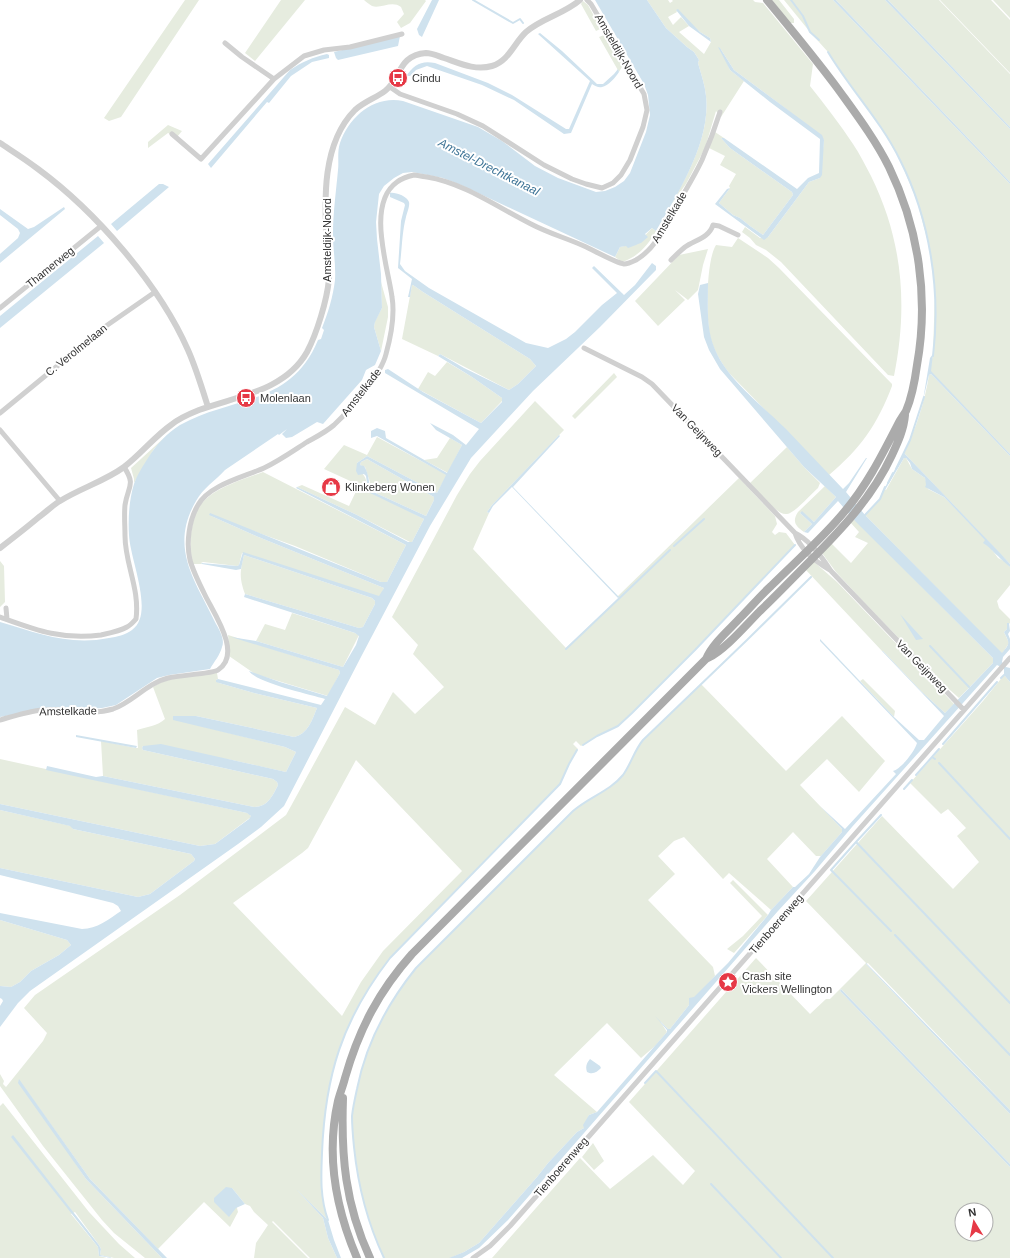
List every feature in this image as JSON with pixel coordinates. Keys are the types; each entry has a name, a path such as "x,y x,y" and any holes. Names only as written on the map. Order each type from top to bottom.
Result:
{"main road":[{"path":"357,1258 344,1224 337,1192 333,1163 333,1146 338,1101 354,1048 363,1026 378,999 398,969 438,928 706,659 712,656 727,643 852,518 878,481 895,449 904,424 905,412 916,372 921,339 922,311 922,290 916,247 905,206 888,166 864,124 822,68 767,0"},
{"path":"706,659 709,652 728,630 845,512 879,462 898,422 905,412"},
{"path":"345,1079 342,1135 345,1174 357,1224 370,1258"}],"street":[{"path":"390,87 402,65 421,54 433,54 473,68 494,66 508,55 520,38 528,30 573,6 580,0"},
{"name":"Amsteldijk-Noord","path":"0,548 60,501 110,476 124,467 171,424 183,417 208,407 252,393 276,383 289,374 298,365 307,352 312,340 321,313 328,279 326,192 332,149 345,123 367,100 382,93 390,87 400,94 457,114 483,126 544,165 572,179 602,188 613,183 622,175 630,160 643,127 647,110 644,94 591,4 587,0"},
{"path":"172,134 201,159 274,79 304,56 324,50 350,47 402,34"},
{"path":"225,43 242,57 274,79"},
{"name":"Amstelkade","path":"0,720 42,710 86,712 113,709 122,705 157,682 186,674 217,671 221,667 226,658 227,640 224,631 204,594 191,562 188,550 191,524 199,503 216,488 273,464 334,425 362,394 381,368 389,342 393,310 393,299 380,235 381,219 386,198 394,183 415,175 439,179 459,186 497,205 533,226 581,245 620,263 629,263 644,254 661,234 701,161 720,112"},
{"path":"0,142 38,169 78,203 101,226 143,275 176,326 188,349 208,407"},
{"path":"671,260 686,246 705,236 712,229 713,225 719,226 738,235"},
{"name":"Thamerweg","path":"0,308 101,226"},
{"name":"C. Verolmelaan","path":"0,413 106,326 155,292"},
{"name":"Van Geijnweg","path":"584,348 642,377 652,384 795,533 801,536 809,549 823,566 831,571 963,709"},
{"path":"0,430 60,501"},
{"path":"0,617 57,635 84,637 118,631 128,627 136,619 138,606 136,592 125,545 125,505 131,480 124,467"},
{"path":"6,608 6,619"},
{"name":"Tienboerenweg","path":"473,1258 490,1246 510,1226 963,709 1008,660"}],"shaded area":[{"path":"185,0 199,0 121,117 109,121 104,118"},
{"path":"281,0 305,0 255,61 245,53"},
{"path":"364,0 426,1 410,23 401,28 397,22 404,14 401,7 390,4 375,7"},
{"path":"647,0 668,0 670,3 673,1 672,0 753,0 755,2 763,3 813,64 810,86 838,122 858,152 882,200 890,225 900,274 901,299 901,324 894,376 888,375 781,262 766,250 756,245 742,232 745,227 760,238 768,237 809,182 820,178 824,140 785,108 734,70 720,48 730,70 744,81 721,117 716,111 705,148 686,184 671,205 685,180 697,153 705,125 706,96 698,63 699,60 694,52 666,28","holes":["676,10 700,32 710,38 711,42 704,54 679,32 689,26 681,17 673,25 668,17 677,12"]},
{"path":"772,0 779,0 794,19 794,23 790,23"},
{"path":"784,0 833,0 1010,184 1010,454 930,371 933,354 935,288 929,246 917,201 900,160 883,131 828,52"},
{"path":"836,0 885,0 1010,129 1010,182"},
{"path":"888,0 939,0 1010,74 1010,127"},
{"path":"940,0 991,0 1010,20 1010,73"},
{"path":"993,0 1010,0 1010,18"},
{"path":"583,1 588,5 600,29 596,31 581,4"},
{"path":"604,35 607,36 623,65 619,72 599,37"},
{"path":"168,125 182,131 177,137 168,133 148,148 148,142"},
{"path":"715,132 724,138 721,138 730,148 792,192 793,195 763,235 740,218 733,215 719,203 730,188 729,186 736,174 720,165 725,156 709,148"},
{"path":"652,228 656,231 650,241 638,254 622,262 615,257 620,247 638,243"},
{"path":"738,238 768,258 779,268 892,384 880,413 867,435 850,455 829,475 730,374 713,346 710,336 708,303 710,263 716,245 732,247"},
{"path":"708,249 698,290 688,300 675,290 685,300 658,326 635,301 679,255"},
{"path":"381,282 388,307 388,317 381,351 374,327 375,321 382,308"},
{"path":"412,285 530,359 536,366 518,384 509,390 440,354 438,356 402,339"},
{"path":"447,362 502,398 502,401 481,423 418,389 428,372 435,376"},
{"path":"614,373 617,377 575,419 572,416"},
{"path":"931,374 1010,456 1010,564 904,453 916,425 929,375"},
{"path":"535,401 564,430 492,505 487,512 489,513 473,549 566,648 619,598 618,596 739,478 775,516 777,524 772,532 775,535 779,532 786,533 795,545 695,650 618,726 581,746 576,741 573,744 578,749 560,784 390,958 373,981 348,1027 339,1050 327,1099 321,1179 322,1195 328,1220 297,1190 323,1218 328,1238 337,1258 310,1258 273,1221 272,1222 308,1258 254,1258 256,1243 268,1225 254,1212 250,1206 245,1204 232,1188 238,1212 230,1227 204,1202 158,1249 90,1179 19,1080 86,1179 162,1258 145,1258 114,1233 102,1220 43,1146 0,1086 0,1074 4,1081 3,1084 6,1087 43,1041 47,1033 24,1008 35,995 180,895 286,815 345,707 375,725 393,692 415,714 444,687 413,654 418,645 392,617 457,495 480,461","holes":["356,760 462,871 383,951 361,982 342,1016 233,903 308,848"]},
{"path":"166,436 154,449 134,483 131,468"},
{"path":"377,437 447,475 437,493 367,456 357,463 357,468 366,479 366,489 424,519 412,542 297,487 302,485 349,506 359,485 324,469 344,445 367,455"},
{"path":"450,438 462,445 448,473 424,460 437,458"},
{"path":"787,447 820,483 818,488 803,503 790,513 783,514 773,507 750,483"},
{"path":"904,458 906,458 912,469 925,478 928,489 944,497 986,540 987,545 998,558 1006,562 1010,567 1010,585 997,601 999,608 1010,619 1010,624 1009,623 1004,632 1009,643 1002,654 865,515 880,499 884,489 886,490"},
{"path":"367,459 434,497 426,516 369,490 370,482 365,467 360,465 361,462"},
{"path":"263,472 406,545 387,582 381,582 295,546 209,515 256,536 384,588 380,597 242,553 239,565 237,566 203,562 201,563 202,564 193,564 191,556 192,529 197,511 201,504 220,489"},
{"path":"825,486 836,497 814,522 802,512 800,513 812,524 804,532 798,528 795,523 796,515"},
{"path":"854,519 993,658 993,663 959,698 942,683 861,599 836,572 822,553 831,543 851,563 868,543 855,537 859,532 850,522"},
{"path":"244,555 372,598 375,601 375,604 363,627 359,628 245,594 241,574"},
{"path":"0,561 4,566 5,602 0,607"},
{"path":"813,561 837,582 954,704 945,713 882,651 805,569"},
{"path":"292,613 359,635 343,667 256,641 265,624 285,630"},
{"path":"228,635 339,670 340,673 328,696 255,674 229,656"},
{"path":"217,673 218,679 216,680 219,683 317,708 311,722 303,733 294,737 196,716 173,719 285,747 296,752 286,772 232,760 143,746 142,748 143,750 273,779 278,785 266,803 254,807 103,776 101,741 138,748 137,730 155,725 165,719 153,687 176,678"},
{"path":"1004,675 1010,682 1010,1110 868,963 866,964 1010,1114 1010,1164 841,989 840,991 1010,1167 1010,1258 492,1258 580,1158 610,1189 653,1155 683,1185 695,1171 629,1102 756,958 810,1014 826,999 830,999 866,963 806,901 882,816 953,889 979,862 957,836 966,828 948,809 941,814 910,783 983,701"},
{"path":"863,679 895,711 894,717 860,681"},
{"path":"701,684 786,771 842,716 885,761 859,792 827,759 800,785 842,829 842,832 821,856 816,856 793,832 767,859 793,887 771,910 729,873 723,879 684,837 674,841 658,856 675,874 648,900 713,967 715,976 690,1003 670,1029 668,1029 660,1021 667,1032 655,1046 641,1058 607,1023 554,1075 597,1112 589,1115 584,1128 577,1132 548,1163 479,1243 450,1258 384,1258 364,1204 354,1147 352,1116 353,1106 366,1056 387,1010 416,968 573,811 618,781 626,771 643,740"},
{"path":"0,759 247,813 250,814 251,817 215,844 200,846 0,804"},
{"path":"0,810 71,826 73,829 191,854 195,859 150,894 138,897 0,868"},
{"path":"733,880 768,915 734,953 727,949 743,936 762,916 730,883"},
{"path":"0,920 67,940 71,945 59,955 31,971 20,982 11,987 0,986"},
{"path":"3,1103 89,1212 119,1244 135,1258 114,1258 100,1255 101,1249 99,1245 75,1212 71,1214 98,1247 99,1256 107,1258 0,1258 0,1106"},
{"path":"593,1143 604,1161 594,1170 582,1157"}],"water":[{"path":"432,0 439,0 422,37 419,35 417,29"},
{"name":"Amstel-Drechtkanaal","path":"595,0 647,0 666,28 694,52 699,60 698,63 706,96 706,113 703,131 698,149 683,184 656,231 652,228 645,234 648,237 641,243 628,248 626,246 620,247 615,257 443,178 412,172 403,173 394,178 384,186 379,194 376,222 381,274 382,308 374,327 381,351 375,365 366,370 362,380 323,424 317,422 292,437 286,438 282,434 287,429 225,470 199,496 188,518 185,535 185,550 188,565 219,630 223,644 210,669 157,678 116,705 89,709 54,707 0,717 0,622 54,637 80,640 115,637 132,630 139,622 141,600 140,586 130,546 129,510 134,484 138,474 148,458 162,440 180,425 200,416 258,396 276,388 292,377 306,361 318,340 321,339 324,330 322,328 330,305 335,280 333,227 339,146 344,133 356,117 364,110 382,101 403,101 478,127 502,141 535,166 558,178 596,192 605,191 624,181 630,173 646,132 650,115 648,95 644,84"},
{"path":"833,0 836,0 1010,182 1010,184"},
{"path":"885,0 888,0 1010,127 1010,129"},
{"path":"678,9 700,32 710,38 711,42 689,26 676,10"},
{"path":"540,33 562,51 597,84 603,84 618,69 619,72 607,85 598,87 592,84 571,133 564,134 514,100 482,85 427,66 416,70 410,76 406,76 418,64 426,62 435,63 488,83 512,95 566,129 569,129 590,81 538,34"},
{"path":"400,36 398,46 338,60 334,52"},
{"path":"718,47 734,70 822,135 824,140 822,175 820,178 809,182 768,237 764,240 715,204 727,189 730,188 719,203 733,215 740,218 763,235 793,195 792,192 730,148 721,138 724,138 797,189 808,178 819,173 820,139 730,70"},
{"path":"327,54 329,55 329,58 312,62 291,76 211,168 208,164 290,70 308,60"},
{"path":"159,184 169,187 117,231 111,224"},
{"path":"390,193 398,194 406,198 409,202 400,264 405,271 429,288 526,343 548,348 566,339 617,293 592,268 594,266 624,295 635,285 652,263 656,266 656,270 600,327 533,391 471,458 430,526 284,806 261,827 238,844 30,991 18,1003 0,1027 0,1006 3,1001 0,998 0,986 11,987 20,982 31,971 59,955 71,945 67,940 0,920 0,913 87,929 98,925 121,911 118,906 113,903 0,875 0,868 138,897 150,894 195,859 191,854 73,829 70,826 0,810 0,804 200,846 215,844 251,816 247,813 46,770 47,766 96,777 103,776 254,807 263,805 269,800 278,785 273,779 143,750 142,748 143,746 161,744 286,772 296,752 285,747 173,720 173,716 196,716 294,737 303,733 309,726 317,708 254,693 216,682 216,680 218,679 321,705 325,699 272,684 262,680 249,671 327,696 340,673 339,670 231,637 256,641 343,667 356,645 359,636 355,633 244,597 245,594 359,628 363,627 375,604 375,601 372,598 244,555 241,569 236,570 201,563 237,566 239,565 243,552 379,596 384,588 256,536 209,515 210,513 381,582 387,582 406,545 296,488 297,487 357,515 408,542 412,542 424,519 368,492 366,476 364,474 358,475 356,471 357,463 367,456 437,493 446,475 377,436 371,438 371,431 377,428 385,431 386,438 447,473 462,445 436,430 430,423 453,435 466,445 479,429 385,373 385,370 388,369 423,392 481,423 502,402 502,398 438,356 440,354 464,368 509,390 518,384 536,366 530,359 413,285 410,297 408,297 412,279 398,268 401,221 405,205 404,203 390,197","holes":["367,459 434,497 426,516 369,490 368,474 364,466 360,465 361,462"]},
{"path":"64,207 65,209 0,263 0,254 18,238 20,233 18,229 0,215 0,209 28,229 34,227"},
{"path":"98,236 104,243 0,328 0,316"},
{"path":"708,283 708,315 711,339 727,370 736,381 786,429 843,489 867,458 846,492 865,515 1002,653 1007,647 1008,643 1004,632 1007,629 1007,623 1009,623 1010,631 1008,634 1010,639 1010,649 1003,657 1002,662 1006,667 1010,668 1010,682 1004,675 1004,669 997,665 852,827 508,1220 479,1248 462,1258 449,1258 464,1252 479,1243 548,1163 577,1132 584,1128 583,1125 589,1115 597,1112 667,1032 655,1016 668,1029 670,1029 689,1005 689,998 694,997 728,963 771,910 793,887 795,887 809,874 820,857 842,832 842,829 820,806 845,829 896,774 893,771 904,763 914,750 917,743 820,641 820,639 894,717 919,740 924,740 944,716 882,651 945,713 993,663 993,658 856,522 838,501 808,533 804,532 812,524 800,513 802,511 814,522 836,497 804,467 720,369 709,350 704,337 698,294 700,285"},
{"path":"933,354 931,371 1010,454 1010,456 931,374 929,375 923,400 930,358"},
{"path":"559,435 560,436 513,487 620,597 618,598 512,487 493,506 489,513 487,512"},
{"path":"904,453 1000,553 1010,564 1010,567 983,543 985,540 944,497 925,487 925,478 912,469 906,458 904,458 885,490 884,489"},
{"path":"900,614 923,639 916,640"},
{"path":"76,735 137,746 136,748 76,737"},
{"path":"866,964 1010,1110 1010,1114"},
{"path":"841,989 1010,1164 1010,1167 840,991"},
{"path":"590,1059 601,1068 595,1073 587,1072 586,1068"},
{"path":"19,1079 90,1179 167,1258 162,1258 86,1179 18,1083"},
{"path":"13,1135 99,1245 101,1249 100,1255 114,1258 99,1256 98,1247 11,1137"},
{"path":"226,1187 232,1188 245,1204 236,1208 229,1217 214,1202 214,1198"},
{"path":"296,1189 328,1220 341,1258 337,1258 328,1238 323,1218"}],"waterway":[{"path":"473,0 513,23 520,19 523,23"},
{"path":"791,0 803,16 810,32 819,40"},
{"path":"828,52 884,132 900,160 919,206 926,231 934,281 935,331 933,356"},
{"path":"896,469 910,440 924,397"},
{"path":"888,483 893,473"},
{"path":"865,515 880,499 885,487"},
{"path":"674,546 704,519"},
{"path":"583,745 597,736 618,726 632,713 695,650 795,545"},
{"path":"566,649 670,550"},
{"path":"384,1258 364,1204 354,1147 352,1116 353,1106 366,1056 387,1010 416,968 573,811 618,781 626,771 643,740 811,577"},
{"path":"930,646 969,687"},
{"path":"1001,678 1004,675"},
{"path":"943,744 997,682"},
{"path":"935,759 932,757 939,749"},
{"path":"328,1220 322,1195 321,1179 327,1099 339,1050 348,1027 360,1004 373,981 390,958 560,784 577,750"},
{"path":"916,775 932,757"},
{"path":"939,763 1010,839"},
{"path":"904,789 912,780"},
{"path":"881,815 856,842 1010,1003"},
{"path":"856,842 831,870 891,931"},
{"path":"895,935 1010,1055"},
{"path":"645,1083 656,1071 833,1258"},
{"path":"711,1184 781,1258"}],"place":[{"name":"Cindu","path":"398,78"},
{"name":"Molenlaan","path":"246,398"},
{"name":"Klinkeberg Wonen","path":"331,487"},
{"name":"Crash site Vickers Wellington","path":"728,982"}]}
